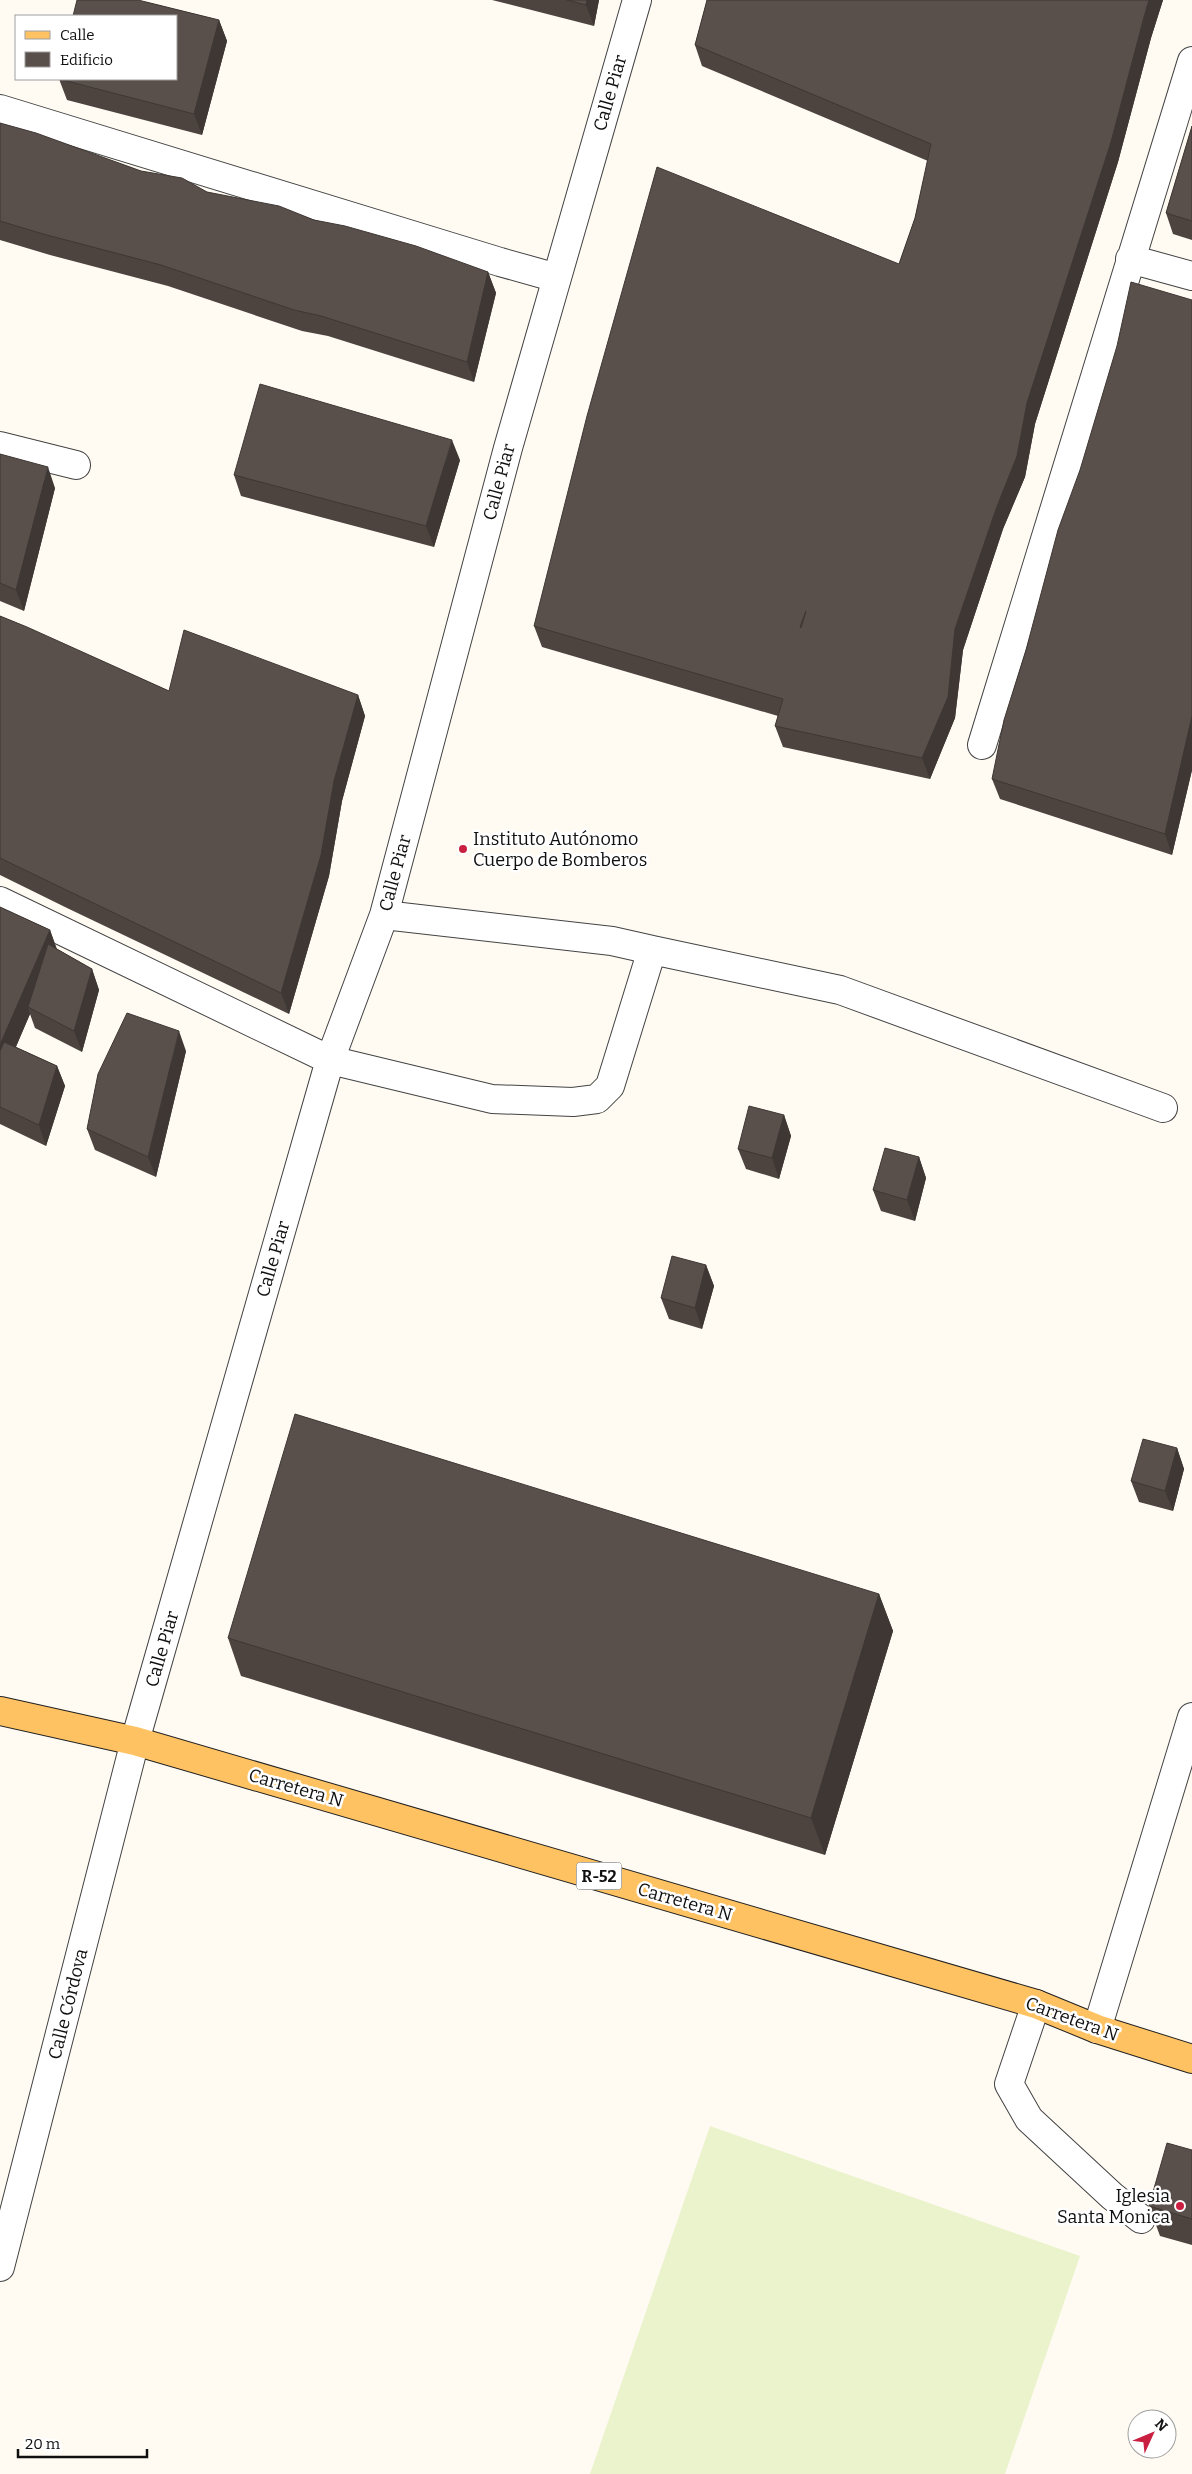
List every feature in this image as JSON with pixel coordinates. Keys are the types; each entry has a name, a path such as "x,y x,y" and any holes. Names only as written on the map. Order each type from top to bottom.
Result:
{"main road":[{"name":"Carretera N","path":"0,1711 135,1741 1036,2004 1097,2030 1192,2059"}],"street":[{"name":"Calle Piar","path":"135,1741 330,1060 384,915 508,448 636,0"},
{"path":"982,744 1192,61"},
{"path":"0,109 557,278"},
{"path":"1130,259 1192,276"},
{"path":"0,446 76,465"},
{"path":"0,901 330,1060 492,1100 573,1102 597,1099 610,1086 652,950"},
{"path":"384,915 612,941 840,990 1163,1108"},
{"path":"1097,2030 1192,1717"},
{"name":"Calle Córdova","path":"0,2267 135,1741"},
{"path":"1036,2004 1009,2084 1029,2119 1112,2196 1141,2219"}],"green space":[{"path":"710,2126 1080,2256 1005,2474 590,2474"}],"building":[{"path":"77,0 138,0 219,20 194,114 63,80 178,80 178,15 73,15"},
{"path":"567,0 587,0 586,5"},
{"path":"707,0 1149,0 1111,142 1027,403 1017,456 996,509 955,629 948,697 922,758 775,726 783,699 534,626 587,416 657,167 899,264 915,218 931,144 695,45"},
{"path":"0,123 36,133 141,171 182,178 207,192 279,206 314,220 345,226 416,246 488,272 467,362 321,316 294,310 161,265 0,221"},
{"path":"1192,126 1192,221 1166,213"},
{"path":"1131,282 1192,300 1192,716 1165,834 992,779 1004,720 1026,650 1058,530 1080,470 1117,346"},
{"path":"260,384 452,440 426,526 234,475"},
{"path":"0,454 48,467 16,590 0,583"},
{"path":"0,616 169,691 184,630 358,695 334,781 321,855 281,993 0,858"},
{"path":"0,907 50,930 0,1045"},
{"path":"48,944 92,969 74,1031 28,1007"},
{"path":"127,1013 179,1031 148,1157 87,1129 98,1074"},
{"path":"4,1042 57,1066 39,1125 0,1107 0,1051"},
{"path":"749,1106 784,1115 772,1158 738,1149"},
{"path":"885,1148 919,1157 907,1200 873,1190"},
{"path":"672,1256 706,1265 695,1308 661,1298"},
{"path":"295,1414 879,1594 811,1818 228,1638"},
{"path":"1143,1439 1177,1448 1165,1491 1131,1481"},
{"path":"1167,2143 1192,2150 1192,2219 1149,2206"}],"place":[{"name":"Instituto Autónomo Cuerpo de Bomberos","path":"463,849"},
{"name":"Iglesia Santa Monica","path":"1180,2206"}]}
